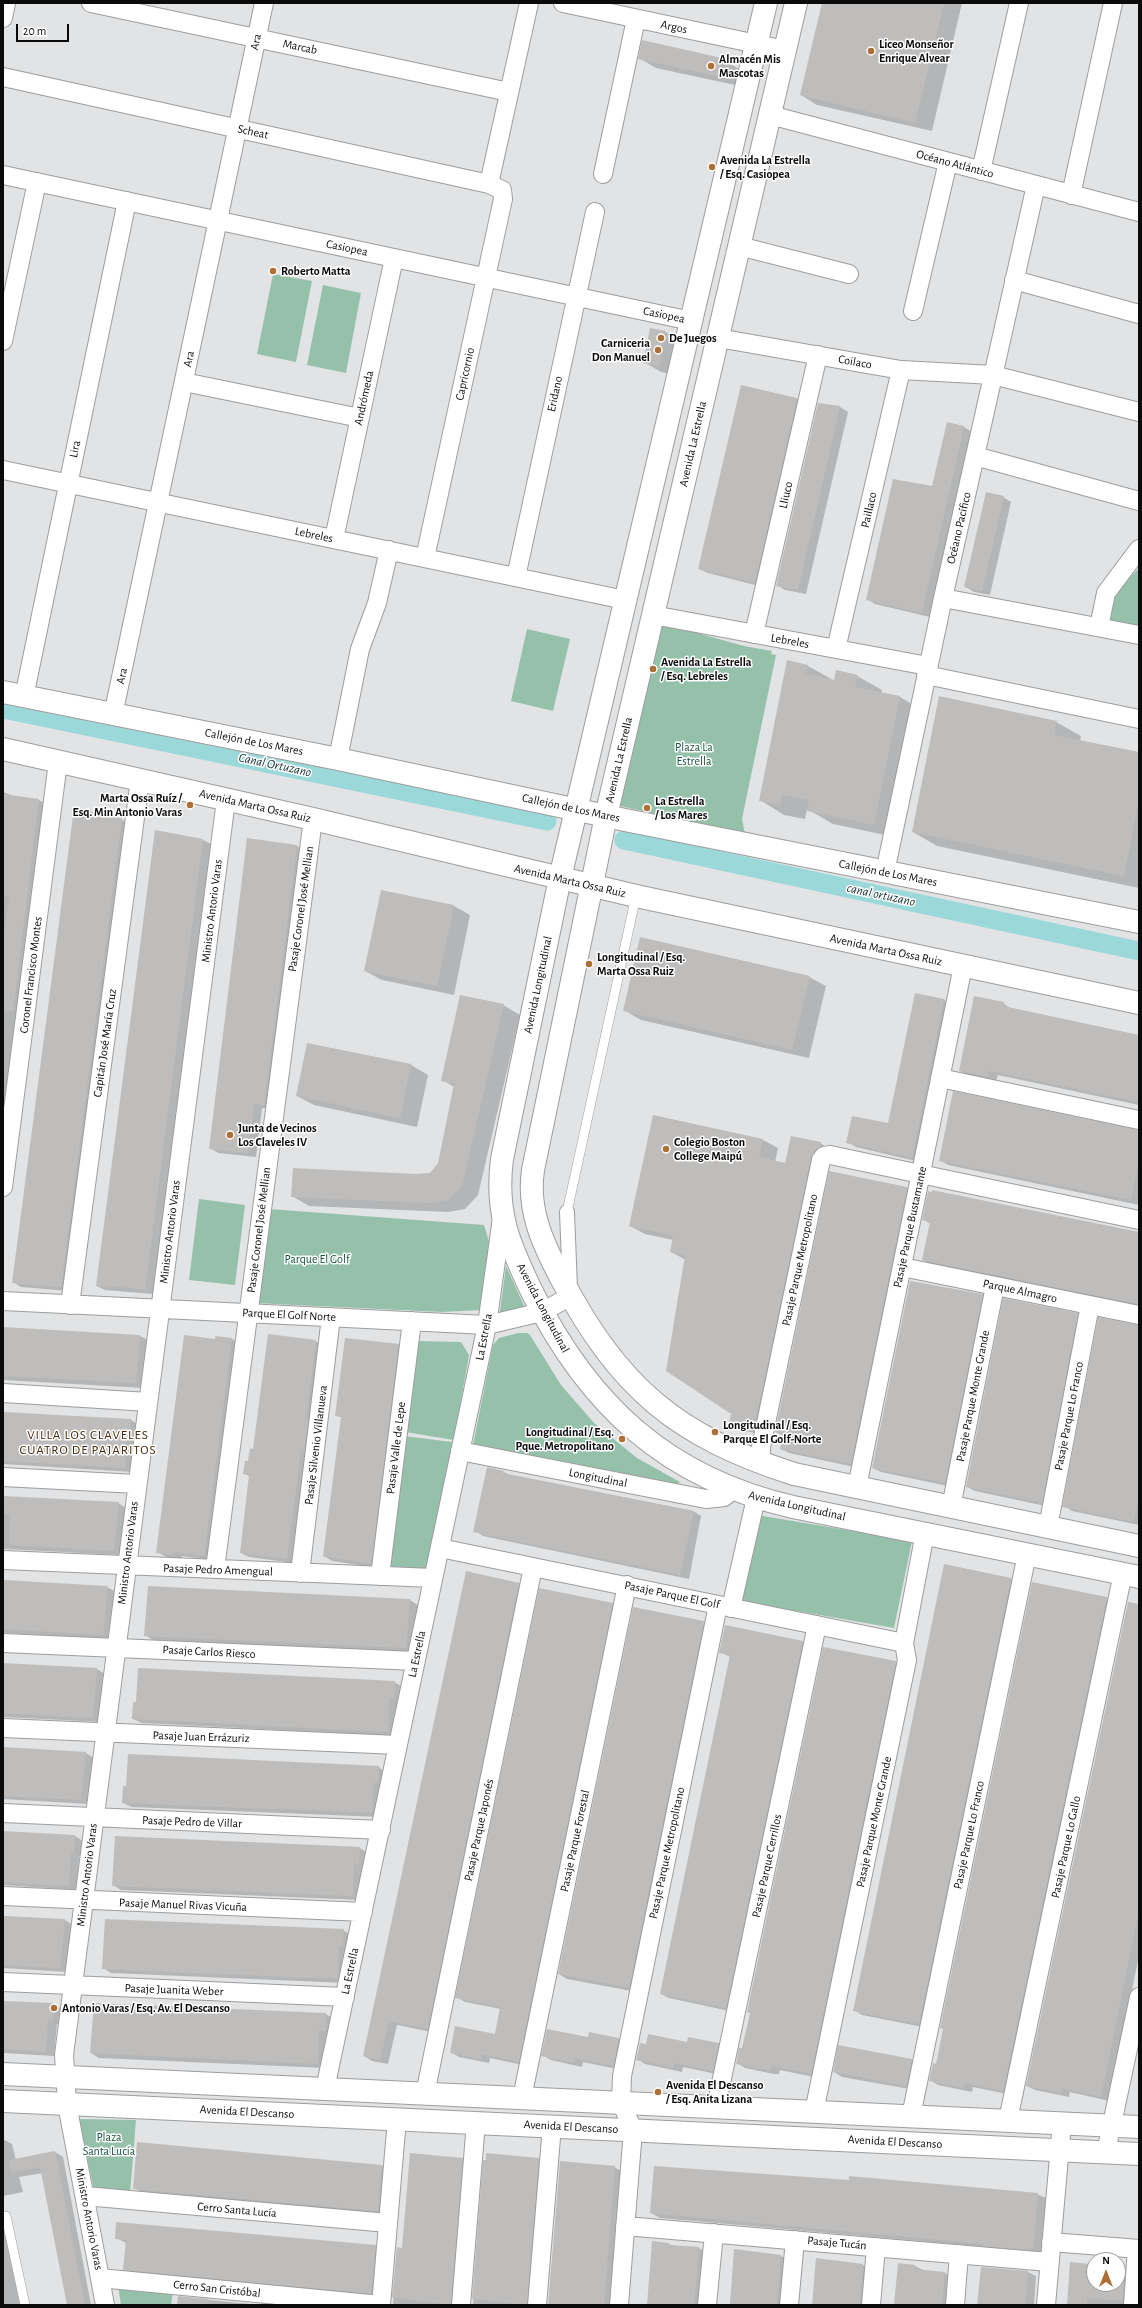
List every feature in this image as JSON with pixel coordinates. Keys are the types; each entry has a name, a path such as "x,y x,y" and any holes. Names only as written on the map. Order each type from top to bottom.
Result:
{"street":[{"path":"3,18 6,3"},
{"name":"Marcab","path":"91,3 509,92"},
{"name":"Ara","path":"113,715 264,3"},
{"name":"Capricornio","path":"425,558 503,199 495,187 509,92 529,3"},
{"name":"Argos","path":"563,3 785,50"},
{"path":"560,878 766,3"},
{"name":"Avenida La Estrella","path":"591,886 606,816 796,3"},
{"path":"982,171 1019,3"},
{"path":"1071,195 1113,3"},
{"path":"603,174 636,18"},
{"name":"Scheat","path":"3,77 495,187"},
{"name":"Océano Atlántico","path":"770,115 1139,212"},
{"path":"913,311 948,162"},
{"name":"Casiopea","path":"3,175 691,321"},
{"path":"3,340 36,182"},
{"name":"Océano Pacífico","path":"885,872 927,670 1036,185"},
{"name":"Lira","path":"24,696 127,201"},
{"name":"Eridano","path":"516,577 595,212"},
{"path":"739,246 849,274"},
{"name":"Andrómeda","path":"334,539 394,258"},
{"path":"1014,280 1139,314"},
{"name":"Coilaco","path":"718,338 901,370 993,374 1139,412"},
{"name":"Lliuco","path":"754,634 818,355"},
{"name":"Paillaco","path":"836,649 901,370"},
{"path":"184,382 360,418"},
{"path":"975,456 1139,501"},
{"name":"Lebreles","path":"3,470 625,600"},
{"path":"1099,627 1106,593 1139,549"},
{"path":"338,759 360,649 377,603 389,550"},
{"path":"943,598 1139,635"},
{"name":"Lebreles","path":"653,615 836,649 1139,719"},
{"name":"Callejón de Los Mares","path":"3,692 338,759 606,816 1139,922"},
{"name":"Avenida Marta Ossa Ruiz","path":"3,749 313,819 591,886 1139,1003"},
{"name":"Coronel Francisco Montes","path":"3,1187 58,762"},
{"name":"Capitán José María Cruz","path":"70,1305 140,780"},
{"name":"Ministro Antorio Varas","path":"105,2305 67,2104 64,2078 64,2056 226,800"},
{"name":"Pasaje Coronel José Mellian","path":"215,1569 249,1313 251,1280 313,819"},
{"name":"Avenida Longitudinal","path":"560,878 502,1159 499,1187 502,1218 515,1254 542,1312 559,1341 589,1383 631,1427 678,1462 733,1490 756,1498 793,1507 1131,1575"},
{"path":"591,886 531,1179 532,1202 539,1234 571,1296 613,1362 654,1403 699,1434 761,1463 794,1474 1139,1546"},
{"name":"Pasaje Parque Bustamante","path":"857,1487 963,966"},
{"path":"940,1078 1139,1120"},
{"name":"Pasaje Parque Metropolitano","path":"761,1463 761,1447 822,1158 830,1155 921,1174"},
{"path":"921,1174 1139,1220"},
{"path":"567,1212 571,1296"},
{"name":"La Estrella","path":"325,2089 487,1325 502,1218"},
{"name":"Parque Almagro","path":"902,1267 1139,1315"},
{"name":"Pasaje Parque Monte Grande","path":"951,1507 995,1286"},
{"name":"Parque El Golf Norte","path":"3,1301 487,1325 542,1312 571,1296"},
{"name":"Pasaje Parque Lo Franco","path":"1048,1527 1090,1305"},
{"name":"Pasaje Silvenio Villanueva","path":"300,1573 331,1317"},
{"name":"Pasaje Valle de Lepe","path":"380,1576 412,1321"},
{"path":"3,1393 148,1402"},
{"name":"Longitudinal","path":"460,1451 706,1499 724,1497 733,1490"},
{"path":"3,1477 137,1484"},
{"name":"Pasaje Parque Metropolitano","path":"621,2102 622,2076 725,1606 756,1498"},
{"name":"Pasaje Parque Monte Grande","path":"814,2112 907,1660 904,1643 926,1533"},
{"name":"Pasaje Parque El Golf","path":"440,1548 627,1585 904,1643"},
{"name":"Pasaje Parque Lo Franco","path":"911,2116 1027,1554"},
{"name":"Pasaje Pedro Amengual","path":"3,1560 126,1567 433,1578"},
{"name":"Pasaje Parque Japonés","path":"425,2094 533,1567"},
{"name":"Pasaje Parque Lo Gallo","path":"1008,2120 1131,1575"},
{"name":"Pasaje Parque Forestal","path":"522,2098 627,1585"},
{"name":"Pasaje Parque Cerrillos","path":"716,2107 817,1625"},
{"name":"Pasaje Carlos Riesco","path":"3,1643 416,1661"},
{"name":"Pasaje Juan Errázuriz","path":"3,1728 398,1745"},
{"name":"Pasaje Pedro de Villar","path":"3,1813 380,1830"},
{"name":"Pasaje Manuel Rivas Vicuña","path":"3,1896 363,1912"},
{"name":"Pasaje Juanita Weber","path":"3,1982 345,1997"},
{"path":"1106,2152 1139,1997"},
{"path":"3,2074 1139,2127"},
{"name":"Avenida El Descanso","path":"3,2100 1139,2154"},
{"path":"619,2305 633,2130 621,2102"},
{"path":"381,2305 397,2119"},
{"path":"461,2305 476,2122"},
{"path":"1046,2305 1062,2124"},
{"path":"537,2305 552,2126"},
{"name":"Cerro Santa Lucía","path":"85,2196 388,2223"},
{"name":"Pasaje Tucán","path":"625,2226 1049,2262"},
{"path":"707,2305 714,2233"},
{"path":"789,2305 795,2240"},
{"path":"1051,2242 1138,2249 1133,2305"},
{"path":"872,2305 876,2247"},
{"path":"955,2305 959,2254"},
{"name":"Cerro San Cristóbal","path":"100,2278 381,2305"}],"lane":[{"path":"567,1212 636,896"},
{"path":"6,2216 25,2305"}],"green space":[{"path":"273,274 312,281 296,362 257,354"},
{"path":"323,285 361,293 346,373 307,365"},
{"path":"1139,568 1139,629 1107,623 1113,595"},
{"name":"Plaza La Estrella","path":"661,623 744,646 772,651 771,654 776,655 742,819 745,834 620,806"},
{"path":"527,629 570,639 553,711 511,701"},
{"path":"199,1199 245,1205 235,1285 189,1280"},
{"name":"Parque El Golf","path":"269,1209 484,1225 490,1245 481,1310 442,1312 254,1303"},
{"path":"506,1266 525,1308 514,1312 500,1312"},
{"path":"518,1333 527,1333 530,1335 561,1385 595,1424 637,1458 680,1482 676,1485 473,1445 493,1345 499,1338"},
{"path":"416,1341 461,1342 469,1355 454,1440 405,1432"},
{"path":"404,1436 452,1442 429,1571 386,1570"},
{"path":"757,1515 912,1541 894,1628 740,1601"},
{"name":"Plaza Santa Lucía","path":"79,2119 136,2120 130,2194 94,2190"},
{"path":"118,2286 173,2291 171,2305 121,2305"}],"building":[{"name":"Liceo Monseñor Enrique Alvear","path":"822,3 944,3 915,123 800,95"},
{"path":"642,40 722,58 718,76 638,59"},
{"path":"650,328 666,331 659,366 643,363"},
{"path":"741,385 797,398 755,583 698,569"},
{"path":"818,403 840,406 798,590 776,586"},
{"path":"947,422 964,426 922,613 866,600 893,479 932,486"},
{"path":"986,492 1004,496 982,591 964,587"},
{"path":"787,660 808,665 806,674 834,680 836,670 858,675 855,687 900,696 874,825 807,811 809,800 782,795 780,805 759,801"},
{"path":"939,696 1057,721 1054,735 1139,752 1139,799 1124,876 912,832"},
{"path":"3,794 39,799 13,1011 3,1011 3,946 9,897 3,896"},
{"path":"74,808 91,810 90,814 122,818 61,1287 12,1283"},
{"path":"155,830 203,839 145,1290 113,1286 113,1288 96,1286"},
{"path":"247,838 297,845 264,1105 254,1104 248,1153 209,1149"},
{"path":"381,890 454,905 437,986 364,971"},
{"path":"640,937 810,976 792,1050 623,1011"},
{"path":"915,993 944,999 912,1158 846,1143 852,1116 888,1123"},
{"path":"460,995 504,1004 462,1186 448,1200 430,1203 291,1197 293,1168 416,1174 430,1173 438,1163 454,1084 441,1081"},
{"path":"974,996 1004,1002 1003,1006 1139,1035 1139,1102 989,1071 988,1077 959,1071"},
{"path":"307,1043 411,1064 400,1118 296,1096"},
{"path":"953,1091 1139,1130 1139,1161 1131,1200 939,1161"},
{"path":"653,1115 763,1139 759,1157 785,1163 791,1136 821,1142 820,1147 811,1158 754,1428 729,1423 731,1414 666,1371 685,1255 670,1252 673,1236 629,1226"},
{"path":"829,1171 907,1187 851,1464 780,1449 783,1434 775,1432"},
{"path":"932,1190 1139,1232 1139,1304 922,1260 930,1222 922,1220 928,1191 932,1192"},
{"path":"910,1281 983,1294 945,1483 872,1468"},
{"path":"1003,1298 1078,1313 1042,1503 966,1487"},
{"path":"1098,1317 1139,1325 1139,1497 1134,1522 1062,1507"},
{"path":"3,1327 140,1335 136,1383 3,1376"},
{"path":"268,1334 316,1340 306,1418 308,1419 304,1452 301,1451 287,1559 240,1553 249,1475 243,1474 245,1461 248,1461 250,1448 253,1449"},
{"path":"184,1335 215,1339 215,1336 232,1338 204,1556 174,1552 174,1555 156,1553"},
{"path":"345,1338 399,1344 371,1564 323,1556 341,1417 335,1416"},
{"path":"3,1412 131,1419 130,1436 127,1436 125,1468 3,1461"},
{"path":"487,1467 504,1471 503,1473 694,1511 680,1575 473,1532"},
{"path":"3,1496 119,1502 114,1551 9,1545 10,1514 3,1513"},
{"path":"944,1564 1011,1578 919,2024 853,2011"},
{"path":"466,1571 519,1583 428,2029 389,2021 380,2060 363,2056"},
{"path":"3,1580 108,1586 103,1635 3,1629"},
{"path":"1032,1582 1107,1597 1003,2091 964,2083 963,2088 929,2081 933,2063 936,2064 943,2029 940,2028"},
{"path":"148,1586 410,1599 406,1648 144,1636"},
{"path":"539,1588 613,1603 519,2062 482,2054 481,2059 450,2053 455,2026 495,2034 500,2007 455,1998"},
{"path":"1128,1602 1139,1604 1139,1910 1101,2097 1062,2088 1061,2093 1026,2086"},
{"path":"633,1607 704,1621 629,1988 558,1974"},
{"path":"725,1625 803,1641 726,2008 660,1994 730,1655 719,1653"},
{"path":"823,1647 896,1661 811,2074 771,2066 770,2071 736,2064 739,2048 742,2048 750,2013 747,2012"},
{"path":"3,1663 97,1668 93,1718 3,1713"},
{"path":"138,1668 395,1681 394,1699 389,1698 388,1732 132,1719 133,1702 136,1702"},
{"path":"3,1747 86,1752 81,1800 3,1796"},
{"path":"128,1754 379,1766 378,1783 373,1783 372,1813 122,1803 123,1786 126,1786"},
{"path":"3,1831 75,1835 74,1852 71,1852 69,1886 3,1882"},
{"path":"115,1836 360,1847 359,1864 354,1864 353,1896 112,1886"},
{"path":"3,1916 65,1919 60,1968 3,1965"},
{"path":"105,1919 344,1929 343,1946 339,1946 338,1979 102,1969"},
{"path":"3,2001 54,2003 53,2021 48,2020 46,2052 3,2049"},
{"path":"94,2003 326,2013 326,2031 319,2030 318,2064 90,2053"},
{"path":"547,2029 588,2037 589,2032 619,2038 613,2066 575,2058 574,2063 541,2056"},
{"path":"648,2034 687,2042 688,2037 719,2043 713,2071 674,2063 673,2068 636,2060 640,2043 646,2044"},
{"path":"838,2045 912,2059 906,2086 833,2072"},
{"path":"137,2142 382,2165 378,2211 133,2189"},
{"path":"55,2151 85,2305 67,2305 40,2167 11,2173 9,2160"},
{"path":"410,2153 463,2158 451,2305 392,2297 397,2247 402,2248"},
{"path":"486,2153 539,2158 527,2305 472,2299 483,2160 486,2160"},
{"path":"560,2161 615,2166 604,2305 548,2305"},
{"path":"654,2166 849,2180 849,2176 1038,2193 1033,2248 1030,2248 1030,2250 983,2246 983,2244 650,2213"},
{"path":"116,2222 376,2245 371,2294 123,2270 126,2240 115,2239"},
{"path":"652,2241 669,2243 669,2245 699,2247 694,2305 647,2305"},
{"path":"734,2249 781,2255 777,2305 730,2305"},
{"path":"816,2258 863,2264 860,2305 812,2305"},
{"path":"1070,2262 1086,2264 1086,2292 1124,2292 1123,2301 1087,2298 1087,2305 1067,2305"},
{"path":"898,2263 915,2265 915,2269 945,2272 942,2305 894,2305"},
{"path":"981,2267 1028,2271 1025,2305 977,2305"},
{"path":"178,2296 209,2299 208,2305 177,2305"}],"waterway":[{"name":"Canal Ortuzano","path":"3,709 547,821"},
{"name":"canal ortuzano","path":"624,840 1139,951"}],"place":[{"name":"Liceo Monseñor Enrique Alvear","path":"871,51"},
{"name":"Almacén Mis Mascotas","path":"711,66"},
{"name":"Avenida La Estrella / Esq. Casiopea","path":"712,167"},
{"name":"Roberto Matta","path":"273,271"},
{"name":"De Juegos","path":"661,338"},
{"name":"Carniceria Don Manuel","path":"658,350"},
{"name":"Avenida La Estrella / Esq. Lebreles","path":"653,669"},
{"name":"Marta Ossa Ruíz / Esq. Min Antonio Varas","path":"190,805"},
{"name":"La Estrella / Los Mares","path":"647,808"},
{"name":"Longitudinal / Esq. Marta Ossa Ruiz","path":"589,964"},
{"name":"Junta de Vecinos Los Claveles IV","path":"230,1135"},
{"name":"Colegio Boston College Maipú","path":"666,1149"},
{"name":"Longitudinal / Esq. Parque El Golf-Norte","path":"715,1432"},
{"name":"Longitudinal / Esq. Pque. Metropolitano","path":"622,1439"},
{"name":"Antonio Varas / Esq. Av. El Descanso","path":"54,2008"},
{"name":"Avenida El Descanso / Esq. Anita Lizana","path":"658,2092"}],"district":[{"name":"VILLA LOS CLAVELES CUATRO DE PAJARITOS","path":"88,1442"}]}
